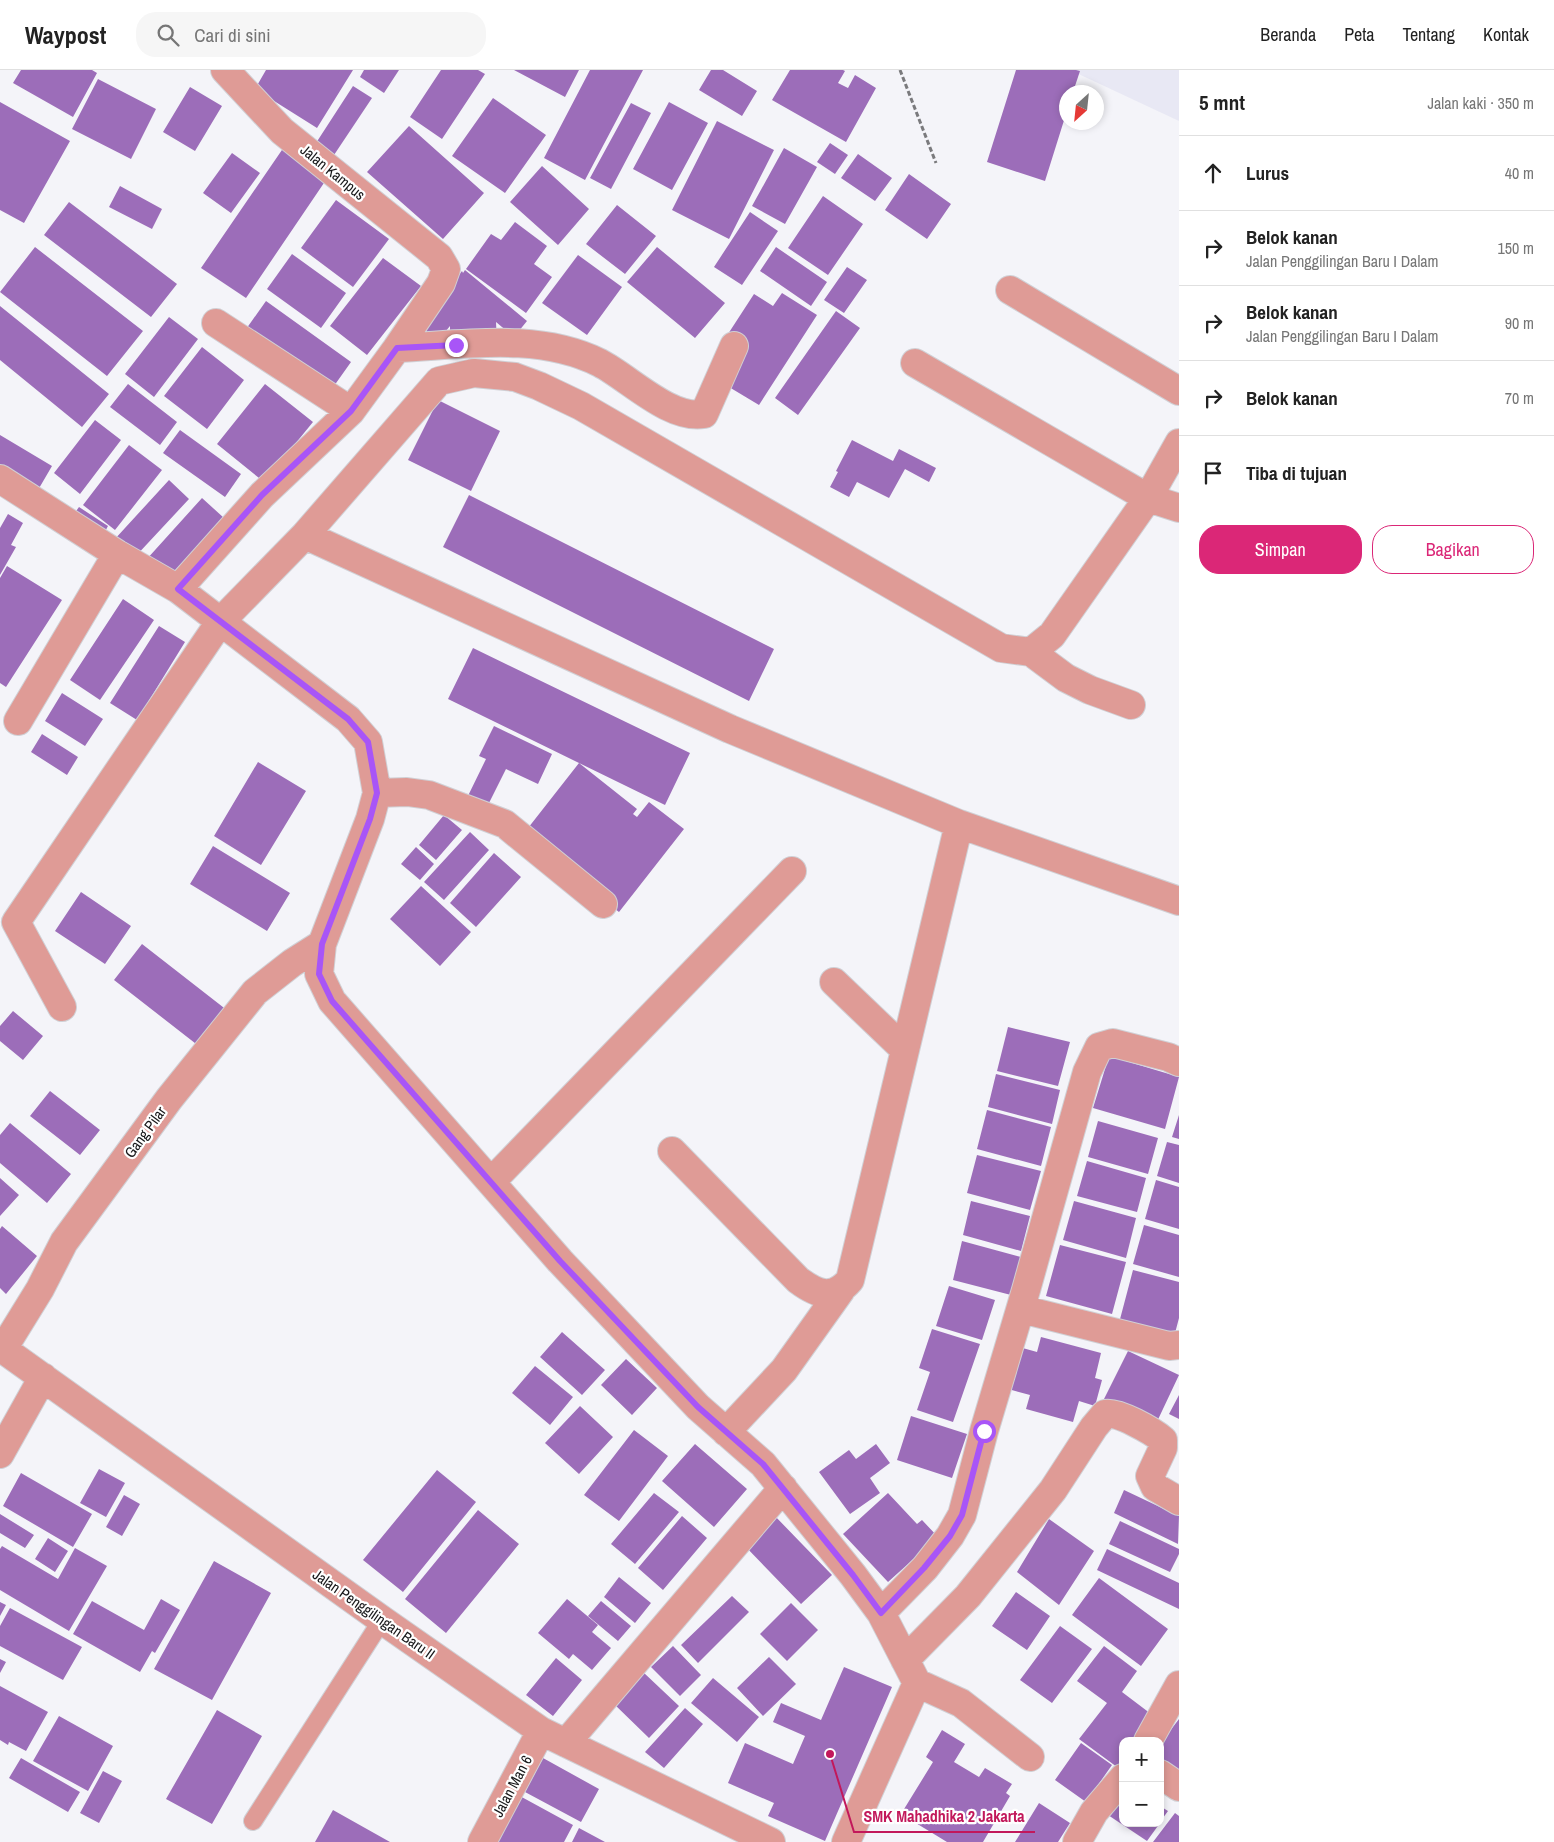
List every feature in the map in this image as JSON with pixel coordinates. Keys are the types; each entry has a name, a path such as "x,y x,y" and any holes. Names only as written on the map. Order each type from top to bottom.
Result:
{"street":[{"name":"Jalan Kampus","path":"224,70 282,131 439,257 446,269 442,283 397,348"},
{"path":"1010,290 1179,390"},
{"path":"216,323 351,411"},
{"path":"178,589 262,495 351,411 397,348 527,343 560,348 600,363 671,408 695,415 704,414 734,346"},
{"path":"915,363 1148,498 1179,508"},
{"path":"62,1007 16,922 220,622 305,534 439,381 474,373 515,377 539,386 581,406 1001,648 1031,652 1066,678 1090,690 1131,704"},
{"path":"1031,652 1052,635 1148,498 1179,443"},
{"path":"3,489 178,589 348,719 368,742 377,793 370,819 322,944 319,974 332,1001 567,1268 698,1407 763,1464 853,1575 881,1613 911,1672 961,1703 1030,1757"},
{"path":"305,534 730,729 960,824 1179,901"},
{"path":"18,721 117,554"},
{"path":"377,793 408,792 429,795 505,824 603,904"},
{"path":"726,1432 784,1370 850,1280 960,824"},
{"path":"491,1182 792,871"},
{"name":"Gang Pilar","path":"2,1348 40,1289 64,1242 169,1099 255,992 292,963 322,944"},
{"path":"834,982 905,1050"},
{"path":"881,1613 924,1568 950,1536 962,1515 984,1431 1021,1309 1087,1072 1099,1047 1113,1043 1168,1057 1179,1062"},
{"path":"672,1151 798,1280 818,1292 841,1290"},
{"path":"1021,1309 1168,1346 1179,1345"},
{"name":"Jalan Penggilingan Baru II","path":"2,1348 382,1620 541,1731 771,1842"},
{"path":"0,1454 43,1377"},
{"path":"846,1842 911,1672 968,1596 1053,1490 1094,1427 1105,1414 1115,1413 1163,1440 1163,1448 1150,1476 1156,1487 1179,1501"},
{"path":"566,1743 783,1488"},
{"path":"1150,1737 1179,1685"},
{"name":"Jalan Man 6","path":"482,1842 541,1731"},
{"path":"1164,1777 1179,1787"},
{"path":"1077,1842 1094,1812 1120,1782"}],"lane":[{"path":"253,1820 382,1620"}],"path":[{"path":"900,70 936,163"}],"shaded area":[{"path":"1070,70 1179,70 1179,121 1104,85"}],"building":[{"path":"21,70 92,70 97,73 73,117 13,83"},
{"path":"266,70 353,70 317,128 255,89"},
{"path":"364,70 399,70 384,93 360,77"},
{"path":"441,70 478,70 485,74 442,139 410,117"},
{"path":"514,70 579,70 565,97"},
{"path":"590,70 643,70 585,180 544,158"},
{"path":"711,70 723,70 757,91 742,116 699,90"},
{"path":"790,70 843,70 845,71 838,83 848,88 855,75 876,88 846,142 772,100"},
{"path":"1016,70 1080,71 1075,85 1059,85 1059,130 1061,130 1045,181 987,162"},
{"path":"98,79 156,109 131,159 72,129"},
{"path":"353,86 372,98 334,155 316,143"},
{"path":"190,87 222,106 195,151 163,132"},
{"path":"493,98 546,135 505,193 452,156"},
{"path":"0,102 70,141 24,223 0,210"},
{"path":"669,102 708,123 672,190 633,169"},
{"path":"631,103 651,113 611,189 590,178"},
{"path":"717,121 774,150 729,239 672,210"},
{"path":"409,126 484,193 443,239 367,172"},
{"path":"830,143 848,155 835,174 817,162"},
{"path":"284,147 328,177 246,298 201,268"},
{"path":"784,148 817,167 785,224 752,206"},
{"path":"232,153 260,173 231,213 203,193"},
{"path":"858,154 892,178 875,201 841,178"},
{"path":"542,166 589,209 558,245 510,202"},
{"path":"909,174 951,204 927,239 885,210"},
{"path":"120,186 162,209 152,229 109,207"},
{"path":"823,196 863,224 828,275 788,248"},
{"path":"336,200 389,239 353,287 301,248"},
{"path":"69,202 177,284 151,317 44,235"},
{"path":"617,205 656,236 625,274 586,244"},
{"path":"750,212 778,231 742,285 714,267"},
{"path":"515,222 547,246 534,264 552,277 526,313 466,269 491,234 501,240"},
{"path":"35,247 143,331 107,376 0,292"},
{"path":"657,247 725,303 695,338 627,282"},
{"path":"776,247 827,282 811,306 760,271"},
{"path":"292,254 346,293 321,328 267,289"},
{"path":"578,255 622,287 587,335 542,303"},
{"path":"383,258 421,286 367,355 330,326"},
{"path":"847,267 867,280 844,313 824,300"},
{"path":"465,270 527,321 514,337 496,322 497,343 450,338 450,326 437,342 418,328 462,271 463,273"},
{"path":"782,293 817,315 759,405 724,384 748,347 728,334 754,294 773,306"},
{"path":"266,301 351,362 329,393 244,332"},
{"path":"0,306 109,394 82,427 0,360"},
{"path":"836,311 860,328 798,415 775,398"},
{"path":"169,317 198,339 154,397 125,374"},
{"path":"202,347 244,380 207,429 164,396"},
{"path":"128,384 177,422 160,445 110,407"},
{"path":"265,384 313,422 264,482 217,444"},
{"path":"438,400 500,431 471,491 408,460"},
{"path":"95,420 121,440 80,494 54,473"},
{"path":"180,430 241,474 225,497 163,453"},
{"path":"0,435 52,466 38,490 0,468"},
{"path":"852,440 893,461 899,449 936,468 929,482 905,469 889,498 857,482 849,497 830,487"},
{"path":"129,445 162,470 115,530 83,505"},
{"path":"169,480 189,499 134,558 114,540"},
{"path":"469,495 774,649 749,701 443,547"},
{"path":"202,498 224,518 167,579 146,560"},
{"path":"79,507 108,526 100,541 69,521"},
{"path":"8,514 23,523 11,545 16,547 0,575 0,528"},
{"path":"7,566 62,600 6,687 0,683 0,578"},
{"path":"123,599 154,620 100,700 70,680"},
{"path":"159,626 185,642 137,720 110,703"},
{"path":"473,648 690,753 665,805 448,699"},
{"path":"62,693 103,719 85,746 45,721"},
{"path":"494,726 552,754 538,784 506,769 485,811 465,802 486,759 479,756"},
{"path":"42,734 78,757 67,775 31,752"},
{"path":"258,762 306,791 261,865 214,836"},
{"path":"579,763 637,809 633,814 637,817 649,802 684,829 619,912 521,837"},
{"path":"444,815 462,830 436,860 419,845"},
{"path":"470,832 489,850 444,900 424,882"},
{"path":"213,846 290,893 267,931 190,884"},
{"path":"416,847 434,864 420,880 401,864"},
{"path":"494,853 521,877 476,927 450,903"},
{"path":"421,886 471,932 440,966 390,919"},
{"path":"81,892 131,926 105,964 55,931"},
{"path":"142,944 228,1011 200,1047 114,980"},
{"path":"13,1011 43,1036 23,1060 0,1041 0,1026"},
{"path":"1008,1027 1070,1042 1058,1086 997,1071"},
{"path":"1109,1056 1179,1077 1165,1129 1093,1108"},
{"path":"996,1074 1060,1090 1052,1124 988,1107"},
{"path":"50,1091 100,1130 80,1155 30,1116"},
{"path":"987,1110 1051,1127 1041,1166 977,1149"},
{"path":"1179,1115 1179,1139 1172,1137"},
{"path":"1098,1121 1158,1138 1148,1174 1088,1157"},
{"path":"10,1123 71,1174 47,1203 0,1163 0,1135"},
{"path":"1167,1142 1179,1145 1179,1183 1157,1176"},
{"path":"977,1155 1041,1171 1030,1210 967,1193"},
{"path":"1087,1161 1146,1178 1137,1212 1077,1196"},
{"path":"0,1178 19,1195 0,1216"},
{"path":"1156,1180 1179,1187 1179,1229 1145,1219"},
{"path":"971,1201 1030,1216 1021,1251 963,1235"},
{"path":"1074,1201 1136,1218 1126,1258 1063,1240"},
{"path":"1144,1225 1179,1235 1179,1277 1133,1264"},
{"path":"2,1226 37,1256 6,1294 0,1288 0,1229"},
{"path":"962,1241 1021,1257 1011,1295 953,1280"},
{"path":"1060,1245 1126,1262 1112,1314 1046,1296"},
{"path":"1133,1270 1179,1282 1179,1318 1174,1337 1119,1323"},
{"path":"949,1286 995,1300 982,1340 936,1326"},
{"path":"932,1329 980,1344 953,1422 917,1410 930,1372 919,1368"},
{"path":"562,1332 605,1370 582,1395 540,1357"},
{"path":"1041,1337 1101,1353 1095,1378 1102,1380 1095,1406 1079,1401 1073,1422 1026,1409 1030,1395 1008,1389 1019,1347 1037,1352"},
{"path":"1128,1351 1179,1375 1154,1428 1102,1403"},
{"path":"626,1359 657,1388 632,1415 601,1385"},
{"path":"535,1366 573,1397 550,1425 512,1393"},
{"path":"1179,1395 1179,1419 1169,1414"},
{"path":"580,1406 613,1437 579,1474 545,1443"},
{"path":"911,1416 967,1434 952,1478 897,1460"},
{"path":"634,1430 668,1456 619,1521 584,1495"},
{"path":"695,1444 747,1489 714,1527 662,1481"},
{"path":"876,1444 890,1463 870,1478 880,1493 850,1514 819,1472 849,1450 856,1459"},
{"path":"99,1469 125,1483 106,1517 80,1503"},
{"path":"437,1470 476,1502 403,1592 363,1560"},
{"path":"21,1473 92,1514 73,1547 3,1506"},
{"path":"1124,1490 1179,1516 1178,1544 1114,1513"},
{"path":"654,1493 679,1512 635,1564 611,1544"},
{"path":"888,1493 917,1524 922,1520 938,1537 888,1582 843,1534"},
{"path":"124,1495 140,1504 122,1536 106,1527"},
{"path":"478,1510 519,1544 446,1633 405,1599"},
{"path":"0,1514 34,1535 25,1548 0,1533"},
{"path":"773,1514 832,1575 801,1604 743,1544"},
{"path":"682,1516 707,1538 663,1590 638,1568"},
{"path":"1049,1519 1094,1551 1059,1605 1017,1572"},
{"path":"1120,1521 1179,1549 1179,1554 1170,1572 1109,1544"},
{"path":"48,1538 68,1551 55,1572 35,1559"},
{"path":"2,1546 58,1579 75,1548 107,1566 69,1631 0,1590 0,1549"},
{"path":"1107,1549 1179,1583 1179,1609 1097,1570"},
{"path":"214,1561 271,1593 212,1700 154,1669"},
{"path":"619,1577 651,1603 635,1623 604,1597"},
{"path":"1099,1578 1168,1629 1141,1666 1072,1615"},
{"path":"1016,1592 1050,1616 1027,1650 992,1626"},
{"path":"732,1596 749,1612 698,1663 681,1645"},
{"path":"161,1599 180,1610 155,1653 152,1651 140,1672 73,1634 92,1601 144,1630"},
{"path":"567,1599 598,1625 592,1632 611,1648 592,1670 573,1654 569,1659 538,1633"},
{"path":"601,1601 631,1626 618,1641 588,1616"},
{"path":"0,1602 6,1605 0,1616"},
{"path":"791,1603 818,1630 787,1661 760,1634"},
{"path":"10,1608 82,1647 63,1680 0,1646 0,1626"},
{"path":"1060,1626 1092,1649 1052,1703 1020,1680"},
{"path":"673,1646 701,1675 680,1696 651,1667"},
{"path":"1104,1646 1137,1671 1122,1692 1155,1717 1139,1737 1119,1737 1119,1764 1117,1767 1079,1739 1107,1703 1077,1681"},
{"path":"769,1657 796,1684 763,1716 737,1688"},
{"path":"556,1658 582,1680 553,1716 526,1695"},
{"path":"0,1659 6,1662 0,1673"},
{"path":"844,1667 892,1687 825,1841 768,1816 774,1803 728,1783 745,1743 793,1764 805,1736 773,1722 781,1703 821,1720"},
{"path":"643,1672 679,1706 649,1738 613,1703"},
{"path":"713,1678 759,1717 737,1742 691,1703"},
{"path":"0,1686 48,1712 26,1751 9,1742 8,1745 0,1740"},
{"path":"685,1708 703,1724 664,1768 645,1752"},
{"path":"217,1710 262,1736 212,1824 166,1799"},
{"path":"59,1716 113,1746 88,1791 33,1761"},
{"path":"1179,1719 1179,1769 1174,1775 1164,1768 1164,1739"},
{"path":"942,1730 965,1744 954,1762 979,1777 985,1768 1012,1784 1006,1793 1010,1796 983,1842 947,1842 901,1814 933,1762 926,1757"},
{"path":"1081,1743 1112,1765 1086,1802 1055,1780"},
{"path":"21,1758 80,1792 68,1812 9,1778"},
{"path":"543,1758 599,1789 581,1822 525,1792"},
{"path":"103,1771 122,1781 99,1823 80,1813"},
{"path":"1119,1793 1119,1822 1105,1813"},
{"path":"518,1795 573,1825 564,1842 492,1842"},
{"path":"1039,1803 1070,1823 1058,1842 1015,1842"},
{"path":"1164,1808 1168,1811 1164,1816"},
{"path":"333,1810 390,1842 315,1842"},
{"path":"1175,1813 1179,1816 1179,1842 1153,1842"},
{"path":"1126,1827 1157,1827 1147,1841"},
{"path":"579,1828 605,1842 572,1842"}],"place":[{"name":"SMK Mahadhika 2 Jakarta","path":"830,1754"}],"route":[{"path":"456,345 397,348 351,411 262,495 178,589 348,719 368,742 377,793 370,819 322,944 319,974 332,1001 560,1261 698,1407 763,1464 853,1575 881,1613 924,1568 950,1536 962,1515 984,1431"}]}
